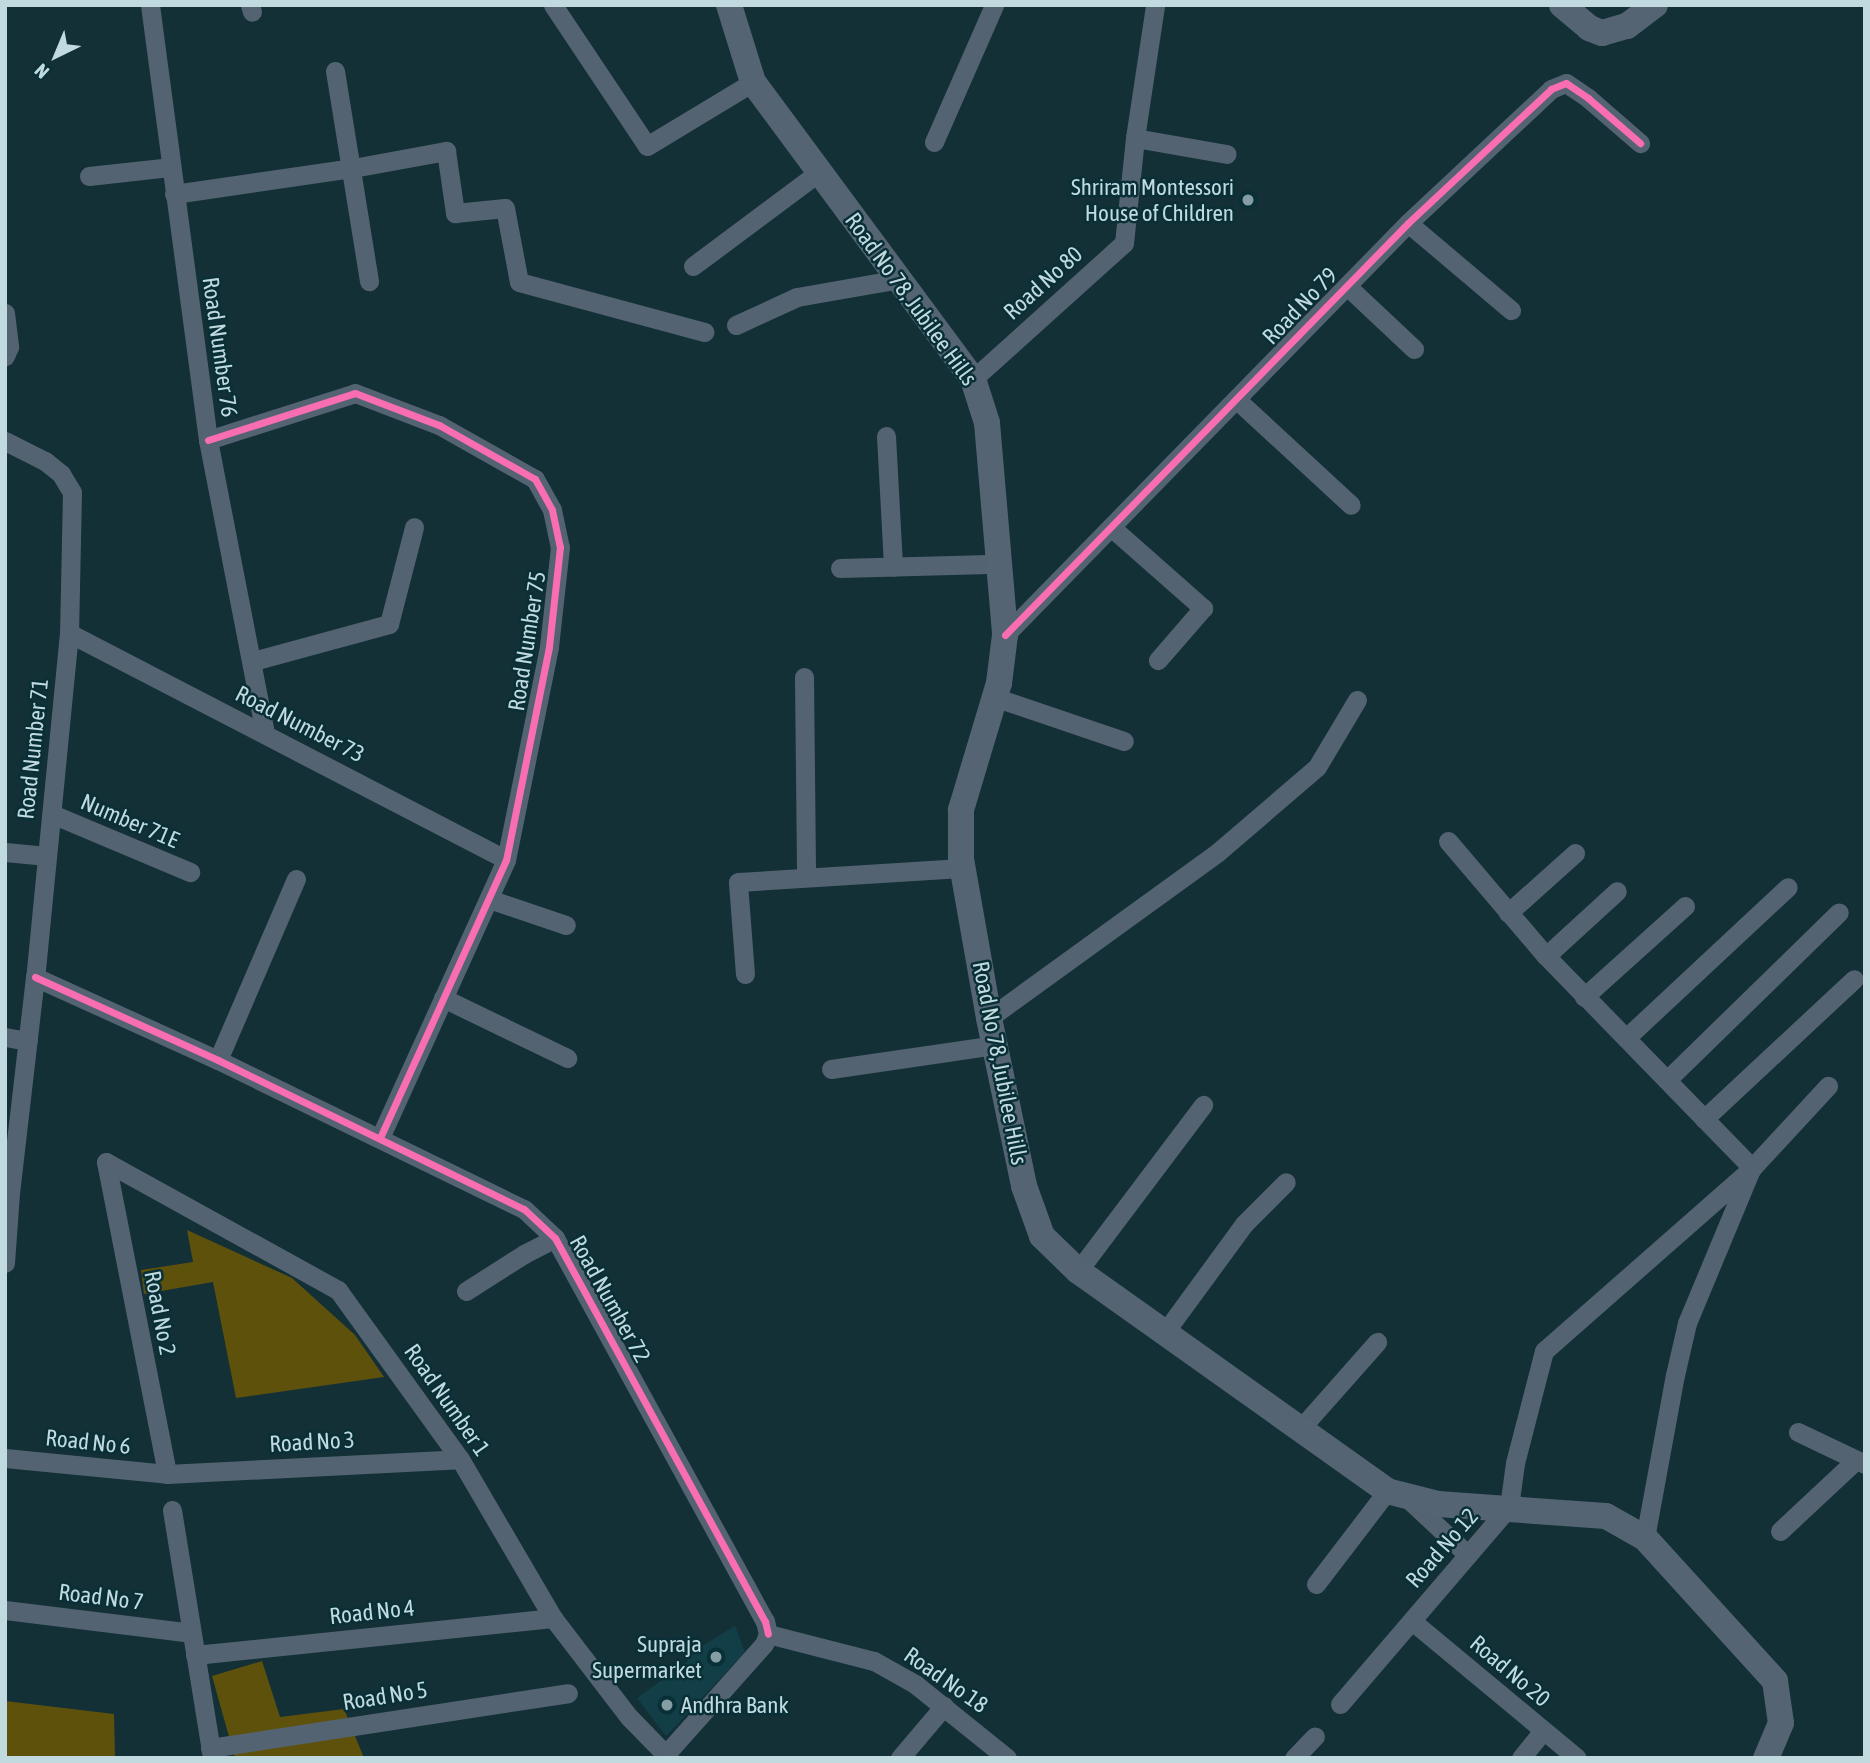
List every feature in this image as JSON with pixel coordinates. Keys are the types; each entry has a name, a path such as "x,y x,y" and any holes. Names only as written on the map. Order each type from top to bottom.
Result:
{"main road":[{"name":"Road No 78, Jubilee Hills","path":"729,5 753,82 973,379 987,423 1005,635 994,697 961,810 962,868 989,1018 1024,1186 1042,1236 1078,1271 1395,1493 1438,1504 1606,1516 1646,1538 1775,1681 1781,1723 1766,1758"},
{"path":"1562,5 1589,28 1602,33 1627,26 1655,5"}],"street":[{"name":"Road Number 76","path":"150,5 208,440 253,661 265,734"},
{"path":"553,5 647,146 753,82"},
{"path":"934,142 994,5"},
{"name":"Road No 80","path":"973,379 1124,243 1135,138 1155,5"},
{"path":"335,71 353,169 369,281"},
{"name":"Road No 79","path":"1005,635 1408,223 1550,89 1566,83 1588,98 1640,143"},
{"path":"1135,138 1227,154"},
{"path":"174,194 353,169 446,151 455,213 505,208 519,282 704,332"},
{"path":"89,176 170,167"},
{"path":"693,266 819,172"},
{"path":"1408,223 1511,310"},
{"path":"736,325 797,297 900,279"},
{"path":"1347,286 1414,349"},
{"path":"5,313 9,347 5,356"},
{"name":"Road Number 75","path":"208,440 355,393 439,425 535,480 552,510 560,547 549,647 506,860 380,1138"},
{"path":"1236,399 1351,505"},
{"path":"886,436 893,567"},
{"name":"Road Number 71","path":"5,441 45,461 61,474 72,492 69,633 35,977 7,1193 5,1263"},
{"path":"253,661 389,624 414,527"},
{"path":"1111,527 1203,608 1158,660"},
{"path":"840,568 998,564"},
{"name":"Road Number 73","path":"69,633 506,860"},
{"path":"804,677 806,876"},
{"path":"994,697 1124,741"},
{"path":"989,1018 1218,852 1317,767 1357,700"},
{"name":"Number 71E","path":"52,814 190,872"},
{"path":"1448,841 1584,997 1752,1168"},
{"path":"5,852 47,856"},
{"path":"1508,913 1575,853"},
{"path":"745,974 738,882 962,868"},
{"path":"218,1060 296,879"},
{"path":"1626,1038 1788,887"},
{"path":"1546,956 1617,891"},
{"path":"489,899 566,925"},
{"path":"1584,997 1685,906"},
{"path":"1667,1080 1839,912"},
{"name":"Road Number 72","path":"35,977 218,1060 524,1209 555,1238 759,1609 768,1634"},
{"path":"1703,1119 1854,979"},
{"path":"443,999 567,1058"},
{"path":"5,1037 27,1041"},
{"path":"831,1069 996,1045"},
{"path":"1509,1507 1515,1463 1544,1351 1752,1168 1828,1086"},
{"path":"1078,1271 1203,1105"},
{"name":"Road Number 1","path":"106,1162 338,1290 460,1459 553,1618 629,1717 667,1756"},
{"name":"Road No 2","path":"106,1162 167,1474"},
{"path":"1646,1538 1675,1375 1688,1323 1752,1168"},
{"path":"1165,1332 1244,1224 1286,1182"},
{"path":"466,1291 524,1254 555,1238"},
{"path":"1301,1428 1377,1342"},
{"path":"1780,1531 1861,1462 1798,1432"},
{"name":"Road No 6","path":"5,1458 167,1474"},
{"name":"Road No 3","path":"167,1474 460,1459"},
{"path":"1316,1584 1395,1493 1468,1555"},
{"name":"Road No 12","path":"1339,1704 1509,1507"},
{"path":"172,1510 211,1753"},
{"name":"Road No 7","path":"5,1610 191,1633"},
{"name":"Road No 4","path":"195,1655 553,1618"},
{"name":"Road No 20","path":"1412,1621 1577,1758"},
{"path":"667,1756 764,1644 768,1634"},
{"name":"Road No 18","path":"768,1634 874,1661 915,1684 1007,1758"},
{"name":"Road No 5","path":"211,1753 568,1693"},
{"path":"900,1758 944,1706"},
{"path":"1521,1758 1543,1731"},
{"path":"1294,1758 1315,1736"}],"shaded area":[{"path":"187,1230 292,1278 355,1335 384,1377 236,1398 213,1282 144,1294 141,1270 193,1262"},
{"path":"735,1626 745,1652 666,1736 637,1698 688,1661 687,1655"},
{"path":"262,1661 280,1717 344,1709 364,1758 235,1758 212,1676"},
{"path":"5,1701 114,1714 115,1758 5,1758"}],"cycle path":[{"path":"1005,635 1408,223 1551,89 1566,83 1588,98 1640,143"},
{"path":"208,440 355,393 439,425 535,479 552,510 560,547 549,647 506,860 380,1138"},
{"path":"35,977 218,1060 524,1209 555,1238 765,1621 768,1634"}],"place":[{"name":"Shriram Montessori House of Children","path":"1248,200"},
{"name":"Supraja Supermarket","path":"716,1657"},
{"name":"Andhra Bank","path":"667,1705"}]}
